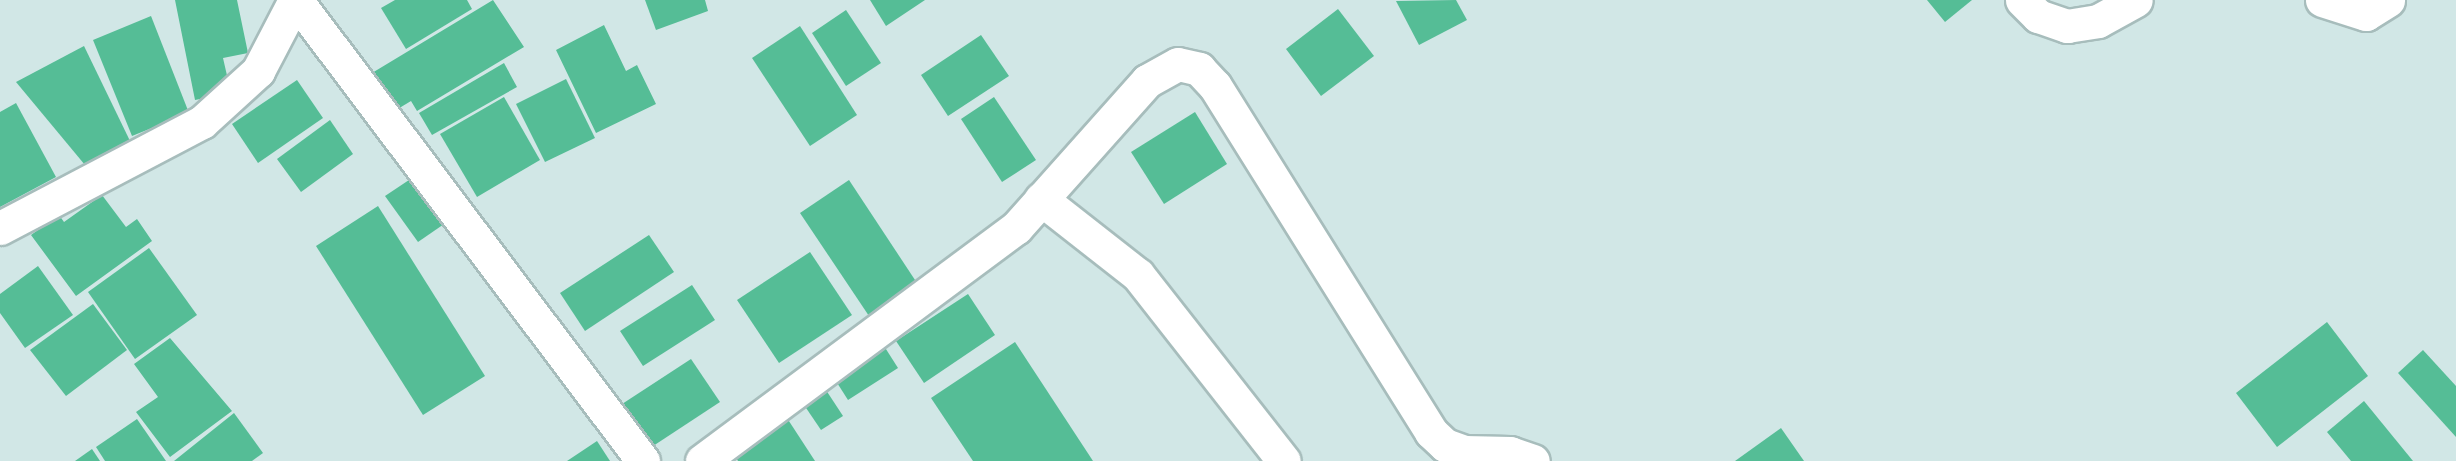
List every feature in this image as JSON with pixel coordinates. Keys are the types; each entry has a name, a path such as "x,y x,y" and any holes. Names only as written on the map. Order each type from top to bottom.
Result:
{"street":[{"path":"0,228 202,122 258,71 296,0 643,461"},
{"path":"2022,0 2038,16 2067,26 2098,21 2136,0"},
{"path":"2322,0 2366,14 2388,0"},
{"path":"702,461 1016,228 1156,72 1178,63 1199,69 1431,432 1445,446 1464,452 1510,453 1533,461"},
{"path":"1041,199 1138,275 1284,461"}],"building":[{"path":"175,0 237,0 248,53 223,58 231,93 195,100"},
{"path":"395,0 467,0 472,9 406,49 381,8"},
{"path":"493,0 524,47 417,111 411,101 396,110 372,73"},
{"path":"645,0 705,0 708,11 656,30"},
{"path":"870,0 925,0 886,26"},
{"path":"1456,0 1467,20 1419,45 1396,1"},
{"path":"1927,0 1972,0 1945,22"},
{"path":"1338,9 1374,56 1321,96 1286,49"},
{"path":"846,10 881,63 846,86 812,33"},
{"path":"151,16 189,113 132,136 93,40"},
{"path":"604,25 626,71 637,65 656,104 596,133 556,50"},
{"path":"800,26 857,115 810,146 752,58"},
{"path":"981,35 1009,76 948,116 921,75"},
{"path":"84,46 131,143 85,165 16,82"},
{"path":"504,63 517,87 432,135 419,113"},
{"path":"566,79 595,138 545,162 516,104"},
{"path":"297,80 323,118 258,163 232,124"},
{"path":"504,97 540,160 477,197 440,134"},
{"path":"994,97 1036,160 1002,182 961,119"},
{"path":"16,103 56,177 0,207 0,112"},
{"path":"1195,112 1227,164 1164,204 1131,152"},
{"path":"330,120 353,154 301,192 277,159"},
{"path":"415,176 447,222 418,242 385,196"},
{"path":"849,180 917,283 869,316 800,213"},
{"path":"102,195 126,227 137,219 152,241 76,296 31,235 59,215 64,222"},
{"path":"378,206 485,376 423,415 316,246"},
{"path":"649,235 674,272 585,331 560,293"},
{"path":"149,248 197,315 135,359 88,292"},
{"path":"810,252 852,315 779,363 737,300"},
{"path":"38,266 73,315 25,348 0,313 0,294"},
{"path":"692,285 715,320 643,366 620,331"},
{"path":"968,294 995,335 924,383 896,341"},
{"path":"93,304 127,350 66,396 30,350"},
{"path":"2327,322 2368,376 2277,447 2236,393"},
{"path":"170,338 232,411 170,457 136,412 158,397 134,364"},
{"path":"1015,342 1093,461 973,461 931,398"},
{"path":"884,346 898,368 848,400 834,378"},
{"path":"2423,350 2456,386 2456,437 2398,373"},
{"path":"691,359 720,402 647,450 619,406"},
{"path":"824,387 843,416 821,430 802,402"},
{"path":"2364,401 2413,461 2351,461 2327,432"},
{"path":"234,413 263,453 252,461 174,461"},
{"path":"785,415 815,461 738,461 731,450"},
{"path":"137,419 166,461 105,461 96,447"},
{"path":"1781,428 1804,461 1735,461"},
{"path":"597,441 610,461 567,461"},
{"path":"92,449 100,461 75,461"}]}
